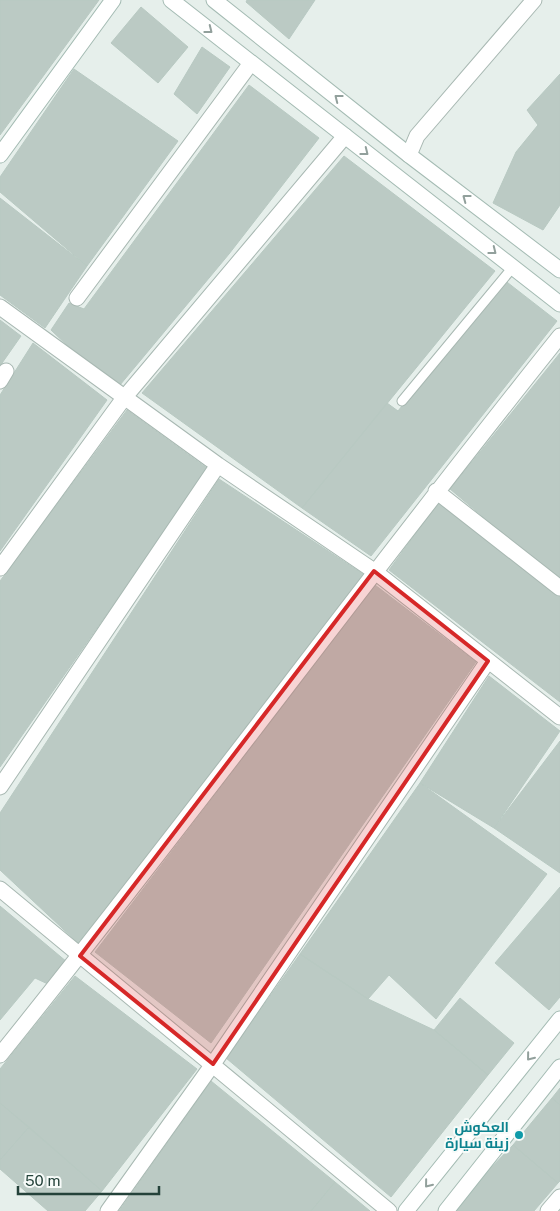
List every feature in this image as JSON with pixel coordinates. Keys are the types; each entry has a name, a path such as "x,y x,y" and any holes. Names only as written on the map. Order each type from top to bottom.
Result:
{"street":[{"path":"0,155 113,0"},
{"path":"171,0 560,304"},
{"path":"214,0 410,155 560,270"},
{"path":"410,155 416,136 534,0"},
{"path":"76,298 251,63"},
{"path":"0,568 124,398 345,136"},
{"path":"0,307 218,465 374,571 560,717"},
{"path":"0,1055 80,956 436,491 560,336"},
{"path":"0,787 218,465"},
{"path":"436,491 560,588"},
{"path":"108,1211 213,1064 488,661"},
{"path":"0,890 389,1211"},
{"path":"406,1211 560,1019"},
{"path":"446,1211 560,1067"},
{"path":"548,1211 560,1197"}],"lane":[{"path":"402,401 513,267"}],"highlighted area":[{"path":"374,571 488,661 213,1064 80,956"}],"building":[{"path":"0,0 99,0 0,135"},
{"path":"247,0 315,0 289,39 246,2"},
{"path":"141,7 188,47 158,83 111,43"},
{"path":"202,47 230,67 197,114 174,94"},
{"path":"74,69 178,141 87,266 0,192 0,177"},
{"path":"560,74 560,205 543,230 493,203 516,152 538,125 527,110"},
{"path":"249,85 319,138 229,254 115,391 51,330 69,303 84,309"},
{"path":"344,156 495,271 302,508 142,393"},
{"path":"0,198 87,266 45,328 0,295"},
{"path":"503,279 557,321 371,556 302,508 387,403 398,411"},
{"path":"0,320 21,336 0,366"},
{"path":"33,343 107,400 0,551 0,395"},
{"path":"560,353 560,582 450,489"},
{"path":"127,410 208,469 0,767 0,581"},
{"path":"219,479 369,578 78,943 0,870 0,813"},
{"path":"443,496 560,593 560,702 389,570"},
{"path":"375,585 476,662 211,1043 95,952"},
{"path":"489,676 560,731 494,828 420,783"},
{"path":"560,741 560,873 494,828"},
{"path":"420,783 547,874 436,1019 389,975 368,999 300,954"},
{"path":"560,887 560,997 549,1010 495,963"},
{"path":"0,906 67,962 50,985 35,978 0,1020"},
{"path":"300,954 368,999 434,1030 488,1075 391,1197 226,1058"},
{"path":"75,976 197,1069 102,1191 0,1103 0,1069"},
{"path":"460,998 514,1043 488,1075 434,1030"},
{"path":"211,1081 335,1182 311,1211 119,1211"},
{"path":"560,1088 560,1105 552,1098"},
{"path":"552,1098 560,1105 560,1181 558,1183 513,1145"},
{"path":"0,1103 29,1127 0,1160"},
{"path":"29,1127 102,1191 85,1211 48,1211 0,1169 0,1160"},
{"path":"513,1145 558,1183 534,1211 449,1211"},
{"path":"335,1182 370,1211 311,1211"}],"place":[{"name":"العكوش زينة سيارة","path":"519,1135"}]}
